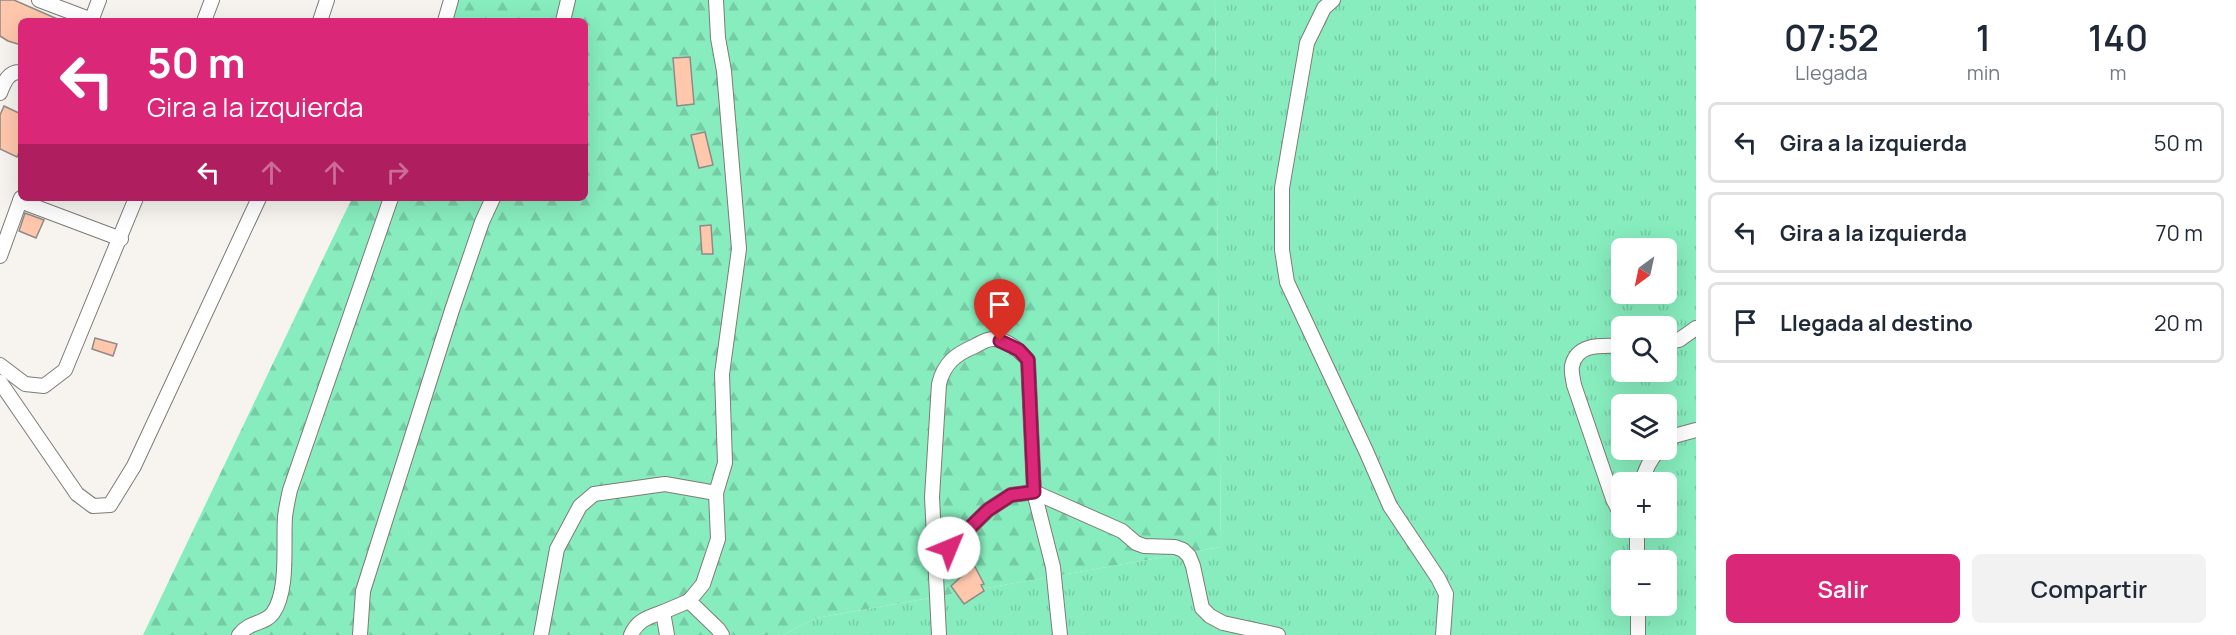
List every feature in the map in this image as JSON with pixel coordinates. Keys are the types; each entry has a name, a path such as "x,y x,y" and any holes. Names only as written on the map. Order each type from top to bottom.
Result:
{"street":[{"path":"39,0 84,18"},
{"path":"93,18 99,0"},
{"path":"205,18 212,0"},
{"path":"321,18 327,0"},
{"path":"446,18 452,0"},
{"path":"564,18 568,0"},
{"path":"631,635 634,628 645,618 689,601 703,584 718,539 716,493 725,463 722,374 739,249 716,0"},
{"path":"1333,0 1324,8 1307,43 1284,177 1282,250 1287,282 1390,506 1438,578 1446,594 1443,635"},
{"path":"0,93 7,77 18,72"},
{"path":"0,256 20,201"},
{"path":"26,201 121,239"},
{"path":"0,365 26,384 44,386 65,370 135,201"},
{"path":"0,382 77,494 93,506 110,505 134,466 258,201"},
{"path":"239,635 253,623 264,621 273,613 278,600 285,564 285,515 290,490 390,201"},
{"path":"360,635 363,591 452,310 482,222 492,201"},
{"path":"1677,340 1696,328"},
{"path":"939,635 932,497 939,384 941,374 949,361 963,351 992,339 1009,344 1019,350 1028,360 1034,492 1053,567 1060,635"},
{"path":"1611,346 1590,346 1579,353 1572,365 1574,385 1611,493"},
{"path":"1677,435 1696,430"},
{"path":"541,635 557,549 580,506 594,494 665,484 716,493"},
{"path":"936,561 988,510 1011,495 1034,492 1122,531 1143,546 1175,547 1183,550 1189,556 1193,566 1202,608 1210,616 1224,623 1278,635"},
{"path":"689,601 722,635"},
{"path":"663,612 667,635"},
{"path":"1638,616 1638,635"}],"green space":[{"path":"447,0 1215,0 1221,547 816,618 783,635 143,635 351,201 588,201 588,18 438,18"},
{"path":"1215,0 1696,0 1696,635 783,635 816,618 1221,547"}],"building":[{"path":"0,0 14,0 55,18 18,18 18,44 0,36"},
{"path":"690,57 694,104 677,106 673,58"},
{"path":"4,106 18,113 17,157 0,149 0,115"},
{"path":"705,132 713,165 699,168 691,135"},
{"path":"25,213 44,220 36,238 19,231"},
{"path":"711,225 713,254 702,254 700,226"},
{"path":"95,338 117,344 113,356 92,349"},
{"path":"974,565 984,584 981,585 984,591 964,604 951,586"}],"route":[{"path":"949,548 988,510 1011,495 1034,492 1028,360 1019,350 1000,341"}]}
